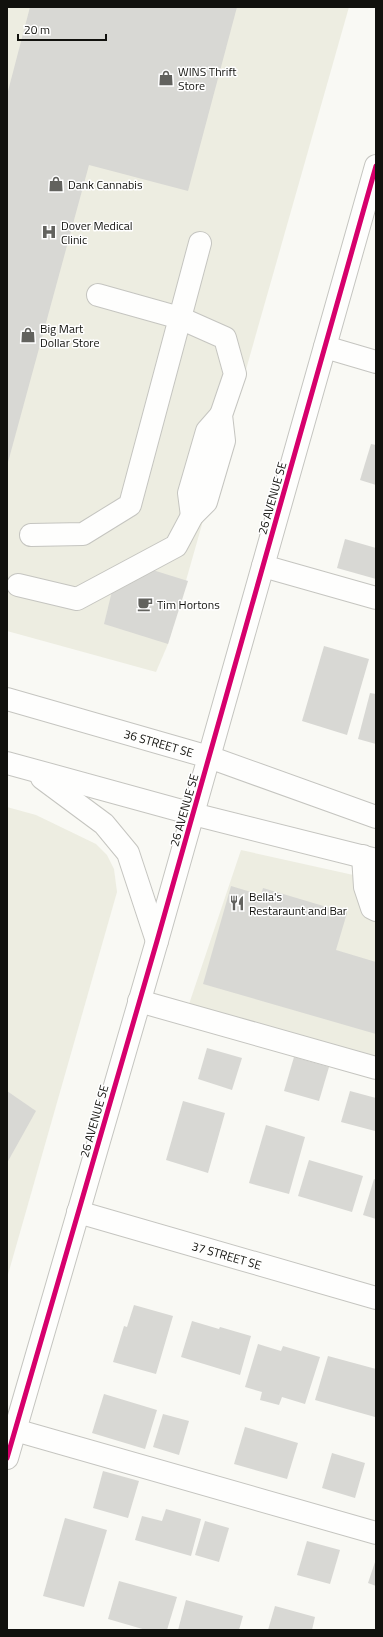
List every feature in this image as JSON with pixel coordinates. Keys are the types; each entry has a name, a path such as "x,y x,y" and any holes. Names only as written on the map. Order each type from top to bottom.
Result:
{"street":[{"name":"26 AVENUE SE","path":"7,1458 138,1001 157,941 376,166"},
{"path":"31,536 83,534 130,505 200,243"},
{"path":"18,585 77,599 176,546 192,516 189,494 206,431 221,415 235,374 225,338 180,318 98,295"},
{"path":"325,348 376,362"},
{"path":"263,566 376,598"},
{"name":"36 STREET SE","path":"7,699 209,757 376,817"},
{"path":"7,763 193,814 369,858 366,887 372,908 376,910"},
{"path":"32,770 104,824 128,853 157,941"},
{"path":"138,1001 376,1068"},
{"name":"37 STREET SE","path":"78,1212 376,1298"},
{"path":"15,1430 376,1533"}],"shaded area":[{"path":"7,7 349,7 168,644 156,672 7,631"},
{"path":"7,807 36,815 96,844 107,855 114,869 117,892 7,1278"},
{"path":"241,850 376,880 376,1074 183,1022"}],"building":[{"path":"30,7 237,7 188,191 89,165 7,466 7,95"},
{"path":"371,444 376,445 376,485 360,480"},
{"path":"345,539 376,548 376,579 337,568"},
{"name":"Tim Hortons","path":"143,567 188,581 168,644 104,624 114,583"},
{"path":"324,646 369,659 347,735 302,721"},
{"path":"370,693 376,694 376,744 358,739"},
{"path":"231,886 261,895 263,888 347,913 336,950 376,962 376,1034 203,984"},
{"path":"207,1048 242,1058 232,1090 198,1079"},
{"path":"294,1057 329,1067 319,1101 284,1091"},
{"path":"7,1091 36,1111 7,1163"},
{"path":"350,1091 376,1098 375,1131 341,1122"},
{"path":"183,1101 225,1113 208,1173 166,1160"},
{"path":"266,1125 305,1137 289,1194 249,1183"},
{"path":"309,1160 363,1176 352,1212 298,1196"},
{"path":"374,1179 376,1180 376,1219 363,1215"},
{"path":"134,1305 173,1316 156,1374 113,1362 124,1326 127,1327"},
{"path":"192,1321 251,1336 240,1375 181,1357"},
{"path":"258,1344 281,1351 283,1346 320,1357 305,1404 282,1397 279,1405 260,1400 262,1392 245,1387"},
{"path":"328,1356 376,1369 375,1417 315,1400"},
{"path":"104,1394 157,1410 145,1449 92,1433"},
{"path":"163,1414 189,1421 179,1455 153,1447"},
{"path":"245,1427 298,1443 287,1479 234,1464"},
{"path":"332,1453 365,1463 355,1498 322,1488"},
{"path":"103,1471 139,1481 128,1518 93,1508"},
{"path":"166,1509 201,1519 191,1556 135,1540 142,1516 162,1521"},
{"path":"65,1518 107,1530 84,1607 43,1596"},
{"path":"205,1521 229,1528 219,1562 195,1555"},
{"path":"307,1541 340,1550 330,1584 297,1575"},
{"path":"376,1559 376,1586 368,1583"},
{"path":"119,1581 177,1597 167,1630 146,1630 108,1619"},
{"path":"186,1600 243,1616 239,1630 178,1630"},
{"path":"275,1606 315,1617 312,1630 268,1630"}],"cycle path":[{"path":"7,1458 157,941 376,166"}],"place":[{"name":"WINS Thrift Store","path":"166,78"},
{"name":"Dank Cannabis","path":"56,184"},
{"name":"Dover Medical Clinic","path":"49,232"},
{"name":"Big Mart Dollar Store","path":"28,335"},
{"name":"Tim Hortons","path":"145,604"},
{"name":"Bella's Restaraunt and Bar","path":"237,903"}]}
